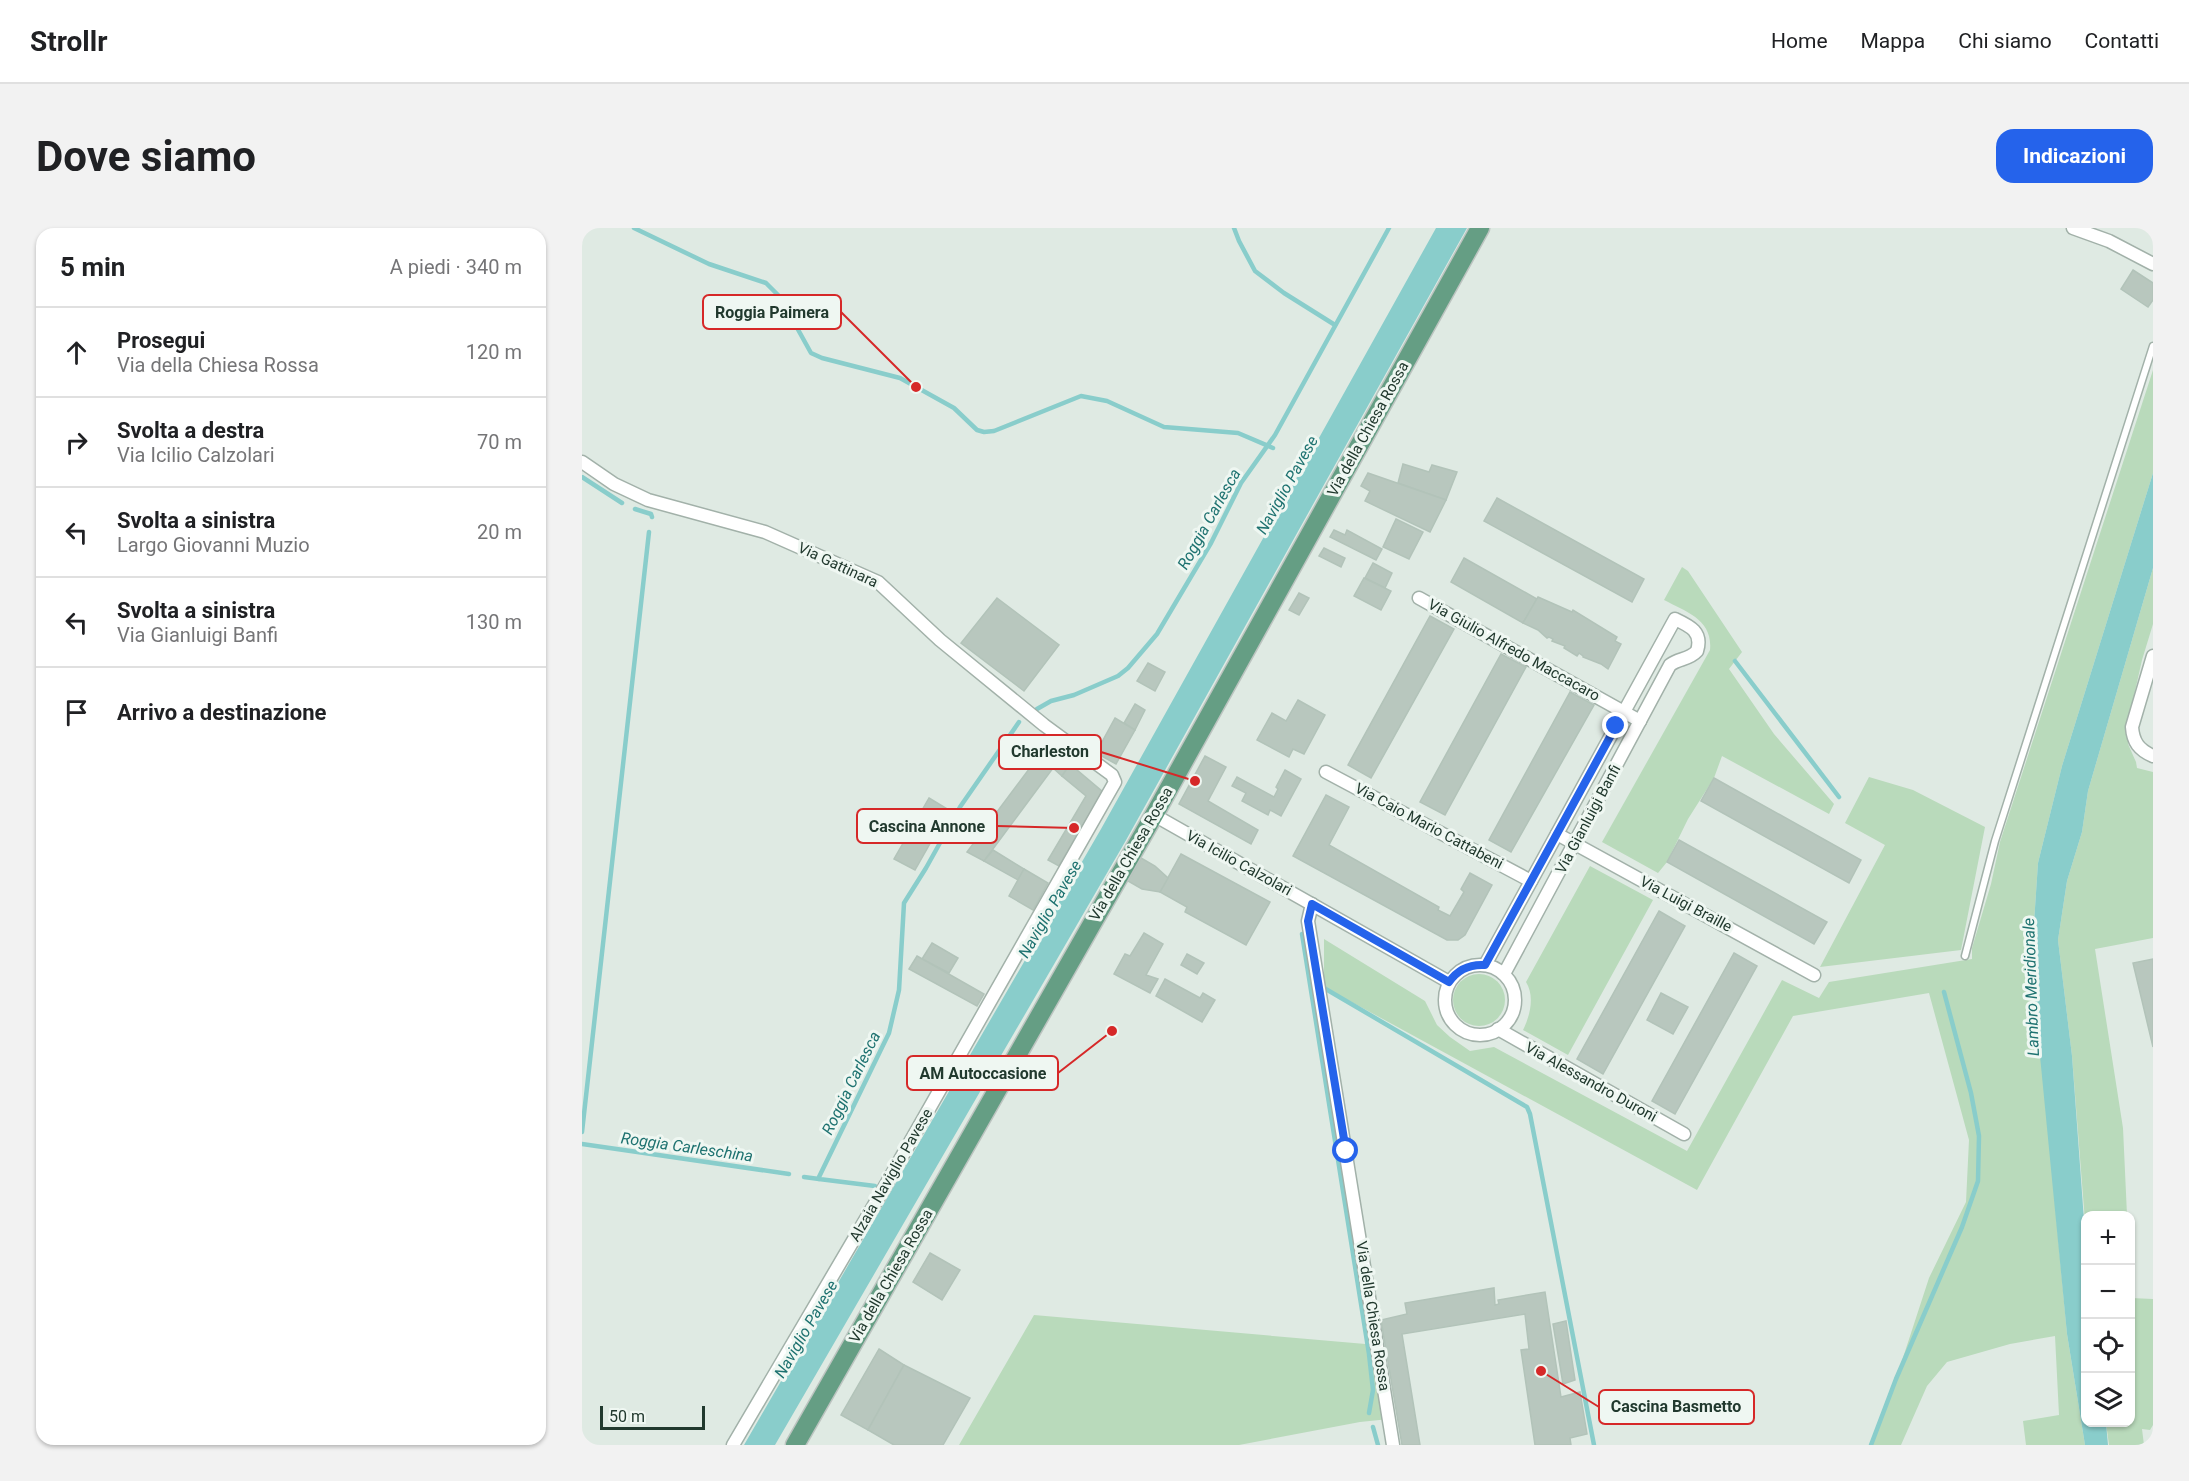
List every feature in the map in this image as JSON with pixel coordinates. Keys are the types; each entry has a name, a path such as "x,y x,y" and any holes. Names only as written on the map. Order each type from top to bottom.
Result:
{"main road":[{"name":"Via della Chiesa Rossa","path":"795,1445 1154,815 1479,228"}],"street":[{"path":"2073,228 2109,241 2153,264"},
{"name":"Via Gattinara","path":"582,462 614,484 648,500 765,532 878,582 940,640 1044,725 1114,778"},
{"name":"Via Giulio Alfredo Maccacaro","path":"1419,598 1640,721"},
{"name":"Via Gianluigi Banfi","path":"1485,965 1675,619 1689,626 1695,630 1698,637 1696,651 1689,658 1677,660 1670,665 1504,974"},
{"path":"2153,656 2132,727 2139,748 2153,756"},
{"name":"Via Caio Mario Cattabeni","path":"1326,772 1531,881"},
{"name":"Alzaia Naviglio Pavese","path":"734,1445 1101,810 1114,786 1114,778"},
{"name":"Via Icilio Calzolari","path":"1154,815 1449,982"},
{"name":"Via Luigi Braille","path":"1557,834 1814,975"},
{"name":"Via della Chiesa Rossa","path":"1312,904 1308,921 1394,1445"},
{"path":"1485,965 1504,974 1512,987 1514,1006 1509,1018 1498,1029 1489,1033 1476,1034 1456,1026 1445,1007 1445,994 1449,982 1458,972 1465,968 1485,965"},
{"name":"Via Alessandro Duroni","path":"1498,1029 1684,1134"}],"lane":[{"path":"1965,956 1995,841 2153,346"}],"green space":[{"path":"2153,370 2153,473 2062,766 2038,863 2032,953 2067,1334 2085,1445 2026,1445 2023,1421 2059,1415 2055,1336 2010,1344 1947,1362 1927,1386 1901,1445 1871,1445 1896,1379 1929,1278 1966,1202 1969,1140 1929,993 1793,1016 1697,1190 1324,987 1324,939 1425,1001 1437,1025 1470,1051 1494,1047 1687,1151 1782,980 1819,998 1829,982 1972,959 1972,948 1991,884 2000,842"},
{"path":"1682,567 1688,571 1742,652 1729,669 1774,734 1834,804 1829,814 1722,756 1714,778 1688,819 1667,862 1658,873 1602,842 1710,650 1710,640 1703,624 1689,613 1664,600"},
{"path":"2153,568 2153,624 2129,718 2128,744 2137,768 2153,772 2153,938 2095,949 2123,1128 2127,1211 2084,1211 2072,1056 2058,940 2067,881 2082,832 2088,791"},
{"path":"1869,777 1913,790 1985,827 1961,950 1820,967 1885,845 1845,823"},
{"path":"1590,866 1653,900 1568,1055 1523,1030 1530,1006 1530,993 1526,982"},
{"path":"1474,974 1484,974 1498,981 1505,1000 1498,1019 1484,1026 1474,1026 1464,1022 1457,1015 1453,1005 1453,995 1457,985 1464,978"},
{"path":"2135,1298 2153,1299 2153,1425 2150,1430 2142,1429 2144,1445 2109,1445 2107,1427 2135,1427"},
{"path":"1034,1315 1377,1345 1389,1419 1360,1422 1239,1445 959,1445"}],"water":[{"path":"1436,228 1467,228 1125,842 775,1445 744,1445 1101,829"},
{"path":"2153,473 2153,568 2088,791 2082,832 2067,881 2058,940 2072,1056 2083,1211 2081,1211 2081,1420 2067,1334 2032,953 2038,863 2062,766"},
{"path":"2082,1427 2106,1427 2108,1445 2085,1445"}],"building":[{"path":"2133,270 2153,283 2153,300 2148,307 2121,289"},
{"path":"1403,464 1429,472 1432,465 1457,472 1446,500 1398,483"},
{"path":"1368,473 1446,500 1430,532 1365,501 1370,491 1361,486"},
{"path":"1497,498 1644,579 1632,602 1484,521"},
{"path":"1396,519 1423,532 1409,559 1383,547"},
{"path":"1334,530 1345,535 1347,530 1382,549 1376,560 1330,537"},
{"path":"1324,548 1345,558 1341,567 1319,556"},
{"path":"1464,558 1537,599 1523,623 1451,582"},
{"path":"1373,563 1392,573 1385,588 1365,578"},
{"path":"1364,578 1391,591 1381,610 1354,596"},
{"path":"1299,593 1309,598 1299,615 1289,610"},
{"path":"1538,597 1572,612 1573,610 1617,637 1615,641 1621,644 1608,669 1579,653 1577,656 1564,648 1565,646 1552,641 1553,639 1547,638 1538,630 1523,623"},
{"path":"997,598 1059,645 1024,691 961,643"},
{"path":"1430,616 1454,629 1371,778 1348,765"},
{"path":"1501,654 1526,667 1445,815 1420,802"},
{"path":"1148,663 1165,672 1155,691 1137,681"},
{"path":"1570,692 1594,705 1511,852 1489,840"},
{"path":"1298,700 1325,715 1304,754 1293,749 1289,757 1257,740 1272,713 1286,721"},
{"path":"1135,704 1145,710 1135,730 1124,723"},
{"path":"1115,718 1135,730 1116,764 1096,753"},
{"path":"1047,745 1070,764 1062,776 1053,768 984,861 967,852"},
{"path":"1205,756 1226,767 1208,801 1258,830 1251,844 1179,804"},
{"path":"1070,764 1103,792 1059,866 1048,860 1086,796 1062,776"},
{"path":"1285,770 1301,779 1281,816 1270,810 1268,815 1242,801 1246,793 1232,786 1237,777 1274,797 1278,789 1276,787"},
{"path":"1714,778 1861,860 1849,883 1701,801"},
{"path":"1326,795 1349,807 1329,845 1439,907 1438,910 1450,916 1464,892 1461,889 1470,873 1492,885 1465,935 1458,940 1447,940 1293,856"},
{"path":"929,798 949,810 915,870 894,859"},
{"path":"1679,840 1827,922 1814,944 1667,862"},
{"path":"993,850 1024,869 1018,880 984,861"},
{"path":"1181,854 1270,902 1246,945 1185,912 1187,907 1160,892"},
{"path":"1141,858 1155,866 1168,878 1160,892 1142,889 1128,881"},
{"path":"1024,869 1048,883 1033,910 1009,896"},
{"path":"1659,911 1685,926 1603,1074 1577,1059"},
{"path":"1144,933 1163,944 1146,975 1158,979 1150,993 1114,974 1125,954 1130,956"},
{"path":"932,943 958,958 949,973 922,959"},
{"path":"1734,953 1757,966 1675,1114 1652,1101"},
{"path":"1187,954 1204,963 1197,974 1181,965"},
{"path":"917,956 984,994 977,1006 909,969"},
{"path":"2153,959 2153,1047 2133,963"},
{"path":"1165,979 1200,998 1203,993 1215,1000 1202,1022 1156,996"},
{"path":"1661,993 1688,1007 1673,1034 1647,1020"},
{"path":"930,1253 960,1270 942,1300 913,1282"},
{"path":"1494,1288 1495,1305 1499,1304 1498,1300 1545,1292 1561,1397 1580,1392 1587,1434 1570,1438 1571,1445 1535,1445 1521,1350 1529,1349 1525,1314 1402,1334 1420,1445 1402,1445 1381,1320 1407,1314 1405,1303"},
{"path":"1566,1321 1575,1380 1563,1384 1553,1324"},
{"path":"879,1349 904,1365 868,1430 841,1415"},
{"path":"904,1365 970,1398 943,1445 894,1445 868,1430"}],"waterway":[{"path":"634,228 709,264 766,283 780,297 811,353 822,358 900,378 954,408 977,430 994,431 1081,396 1107,401 1164,427 1238,433 1273,448"},
{"path":"1234,228 1255,271 1284,293 1335,325"},
{"name":"Roggia Carlesca","path":"1037,709 1051,701 1074,695 1118,676 1128,668 1157,634 1211,543 1241,483 1275,435 1389,228"},
{"path":"582,477 622,503"},
{"path":"635,509 651,514 652,517"},
{"path":"582,1132 649,532"},
{"path":"1735,661 1839,797"},
{"name":"Roggia Carlesca","path":"875,1186 819,1179 819,1177 889,1033 899,990 904,903 960,807 1019,722"},
{"path":"1302,934 1369,1354 1373,1390 1369,1413"},
{"path":"1324,988 1527,1107 1594,1445"},
{"path":"1871,1445 1896,1379 1962,1227 1978,1181 1979,1136 1971,1093 1944,992"},
{"name":"Roggia Carleschina","path":"582,1144 789,1174"},
{"name":"Roggia Carleschina","path":"804,1177 819,1179"},
{"path":"1373,1427 1378,1445"}],"place":[{"name":"Roggia Paimera","path":"916,387"},
{"name":"Charleston","path":"1195,781"},
{"name":"Cascina Annone","path":"1074,828"},
{"name":"AM Autoccasione","path":"1112,1031"},
{"name":"Cascina Basmetto","path":"1541,1371"}],"route":[{"path":"1346,1151 1308,921 1312,904 1449,982 1465,968 1485,965 1616,726"}],"water label":[{"name":"Naviglio Pavese","path":"1287,485"},
{"name":"Naviglio Pavese","path":"1050,909"},
{"name":"Lambro Meridionale","path":"2031,987"},
{"name":"Naviglio Pavese","path":"806,1329"}]}
